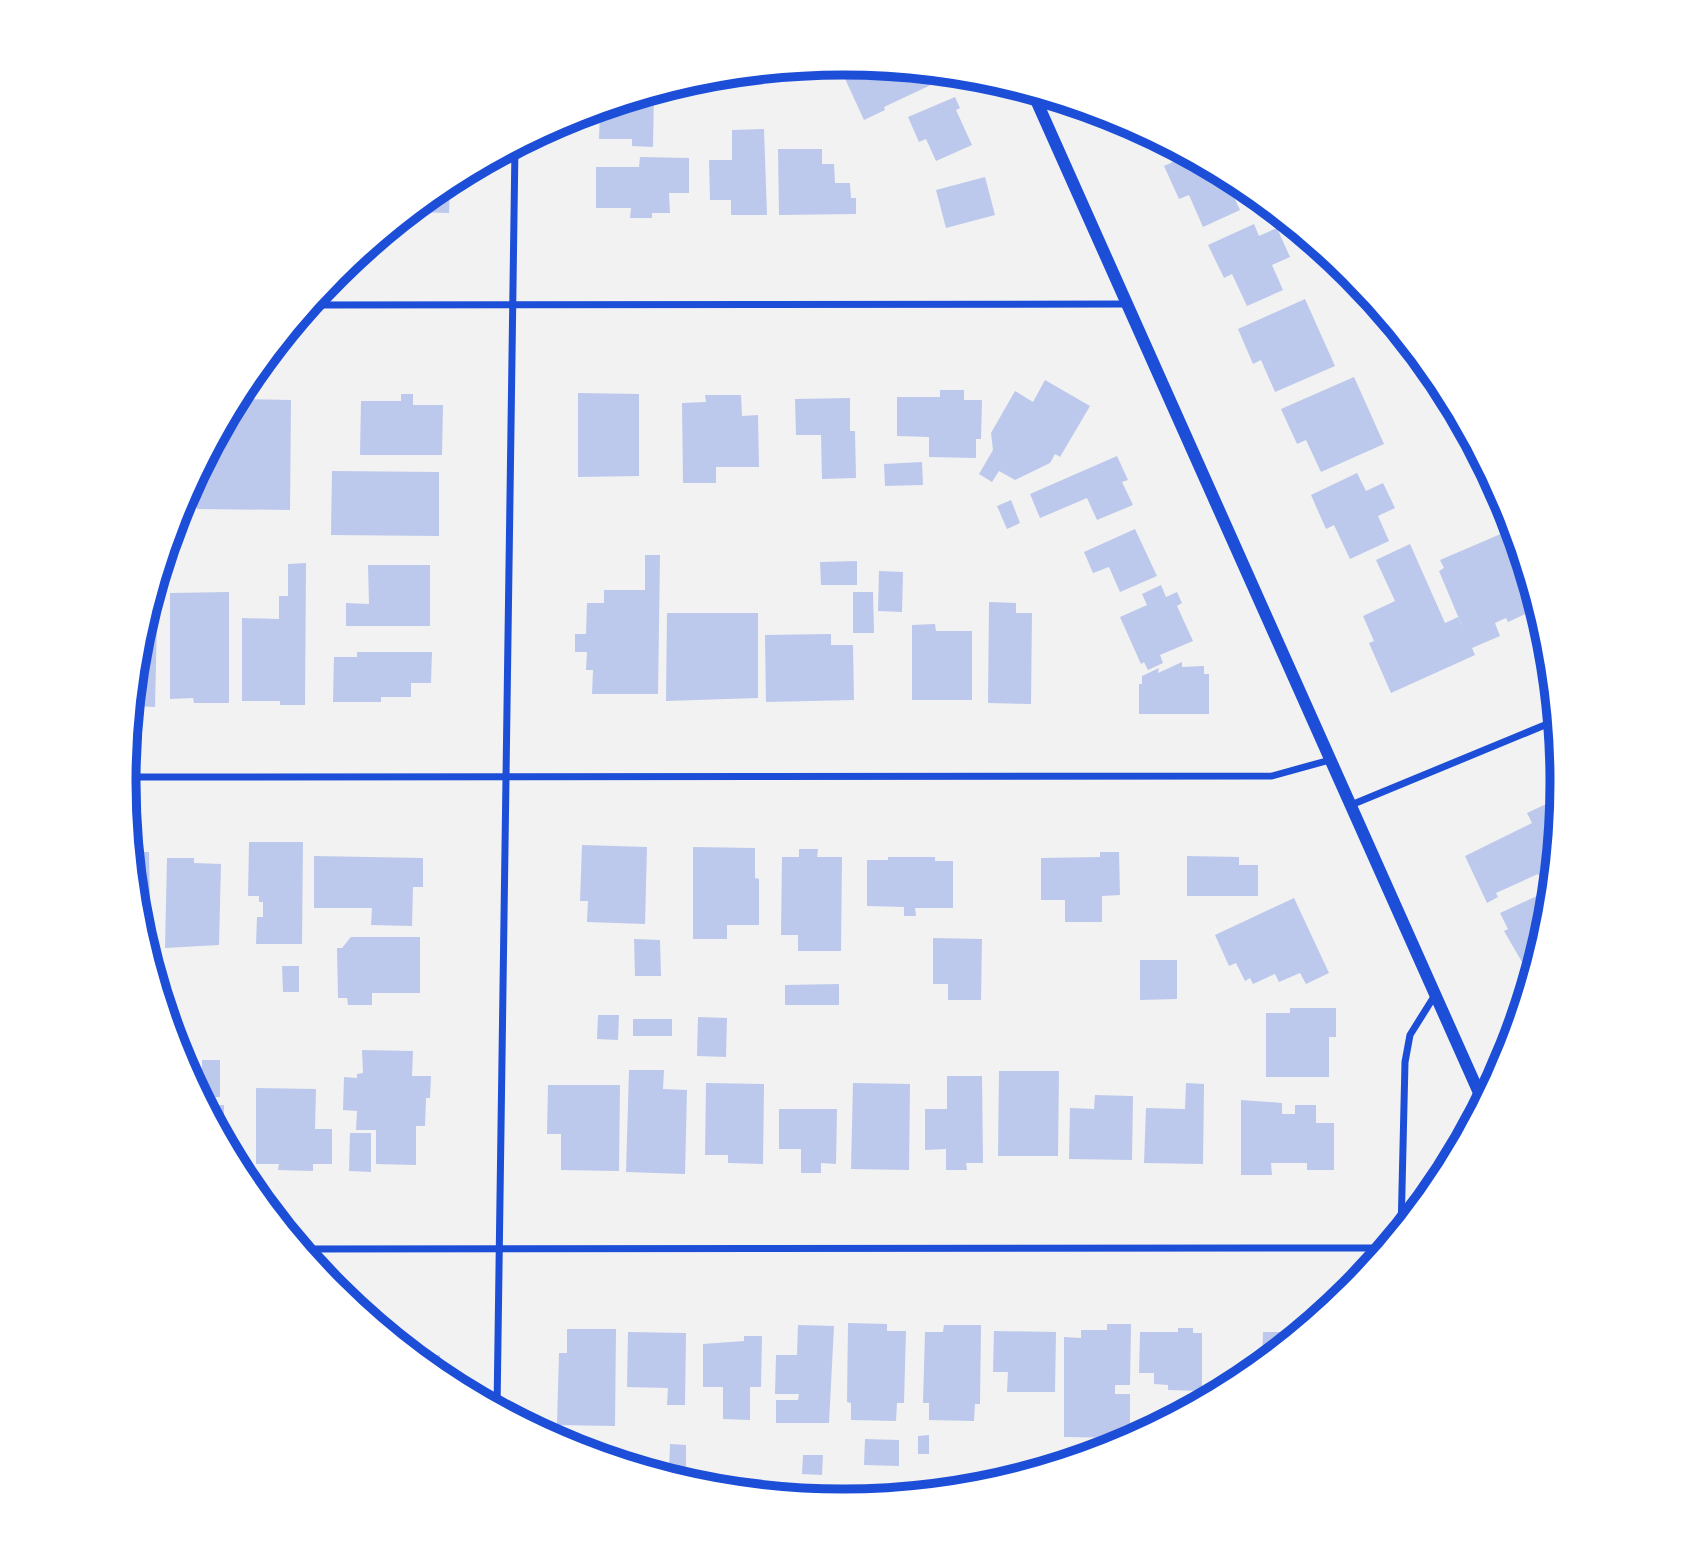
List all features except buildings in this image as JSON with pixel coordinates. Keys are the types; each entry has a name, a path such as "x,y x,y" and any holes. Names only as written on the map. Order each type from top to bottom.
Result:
{"street":[{"path":"1036,102 1479,1093"},
{"path":"497,1399 515,157"},
{"path":"322,305 1126,304"},
{"path":"1351,805 1548,724"},
{"path":"136,777 1272,776 1330,760"},
{"path":"1401,1217 1405,1062 1410,1035 1435,995"},
{"path":"312,1249 1376,1248"}]}
